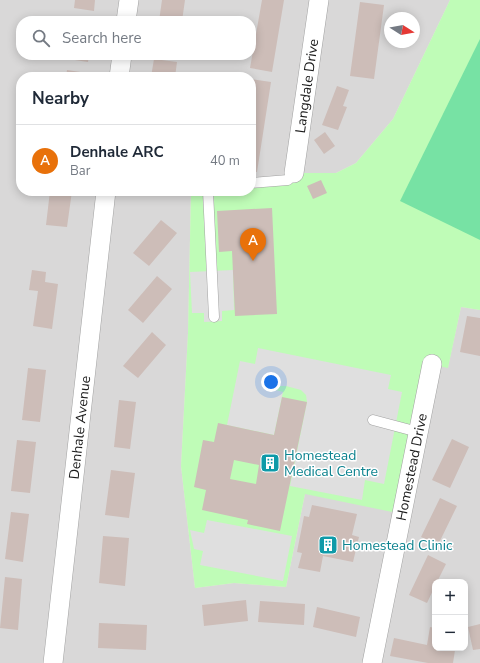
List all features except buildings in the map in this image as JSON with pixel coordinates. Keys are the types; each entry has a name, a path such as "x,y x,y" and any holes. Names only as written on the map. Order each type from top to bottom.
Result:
{"street":[{"path":"127,16 129,0"},
{"name":"Langdale Drive","path":"294,173 319,0"},
{"path":"120,72 121,60"},
{"name":"Denhale Avenue","path":"53,663 105,196"},
{"name":"Homestead Drive","path":"372,663 432,364"}],"lane":[{"path":"256,183 288,180 294,173"},
{"path":"208,196 214,317"},
{"path":"372,420 418,432"}],"shaded area":[{"path":"0,0 450,0 393,119 356,163 336,173 316,173 288,180 256,183 256,72 16,72 16,196 191,196 188,333 181,466 195,588 234,583 286,587 305,494 432,364 448,367 461,307 480,310 480,663 0,663"},
{"path":"233,270 234,310 222,311 222,321 204,322 204,313 192,313 190,272"},
{"path":"258,348 391,375 388,389 402,392 384,484 365,480 362,500 290,486 307,402 306,395 301,390 286,386 271,386 269,388 283,392 274,435 227,425 240,361 255,364"},
{"path":"207,520 292,536 283,581 200,565 203,551 194,549 190,530 204,533"}],"green space":[{"path":"450,0 480,0 480,310 461,307 448,368 433,365 402,514 305,494 286,587 234,583 195,588 181,466 188,333 191,196 256,196 256,183 288,180 294,173 336,173 356,163 393,119"},
{"path":"480,39 480,240 400,201"}],"place":[{"name":"Denhale ARC","path":"253,261"},
{"name":"Homestead Medical Centre","path":"270,463"},
{"name":"Homestead Clinic","path":"328,545"}]}
